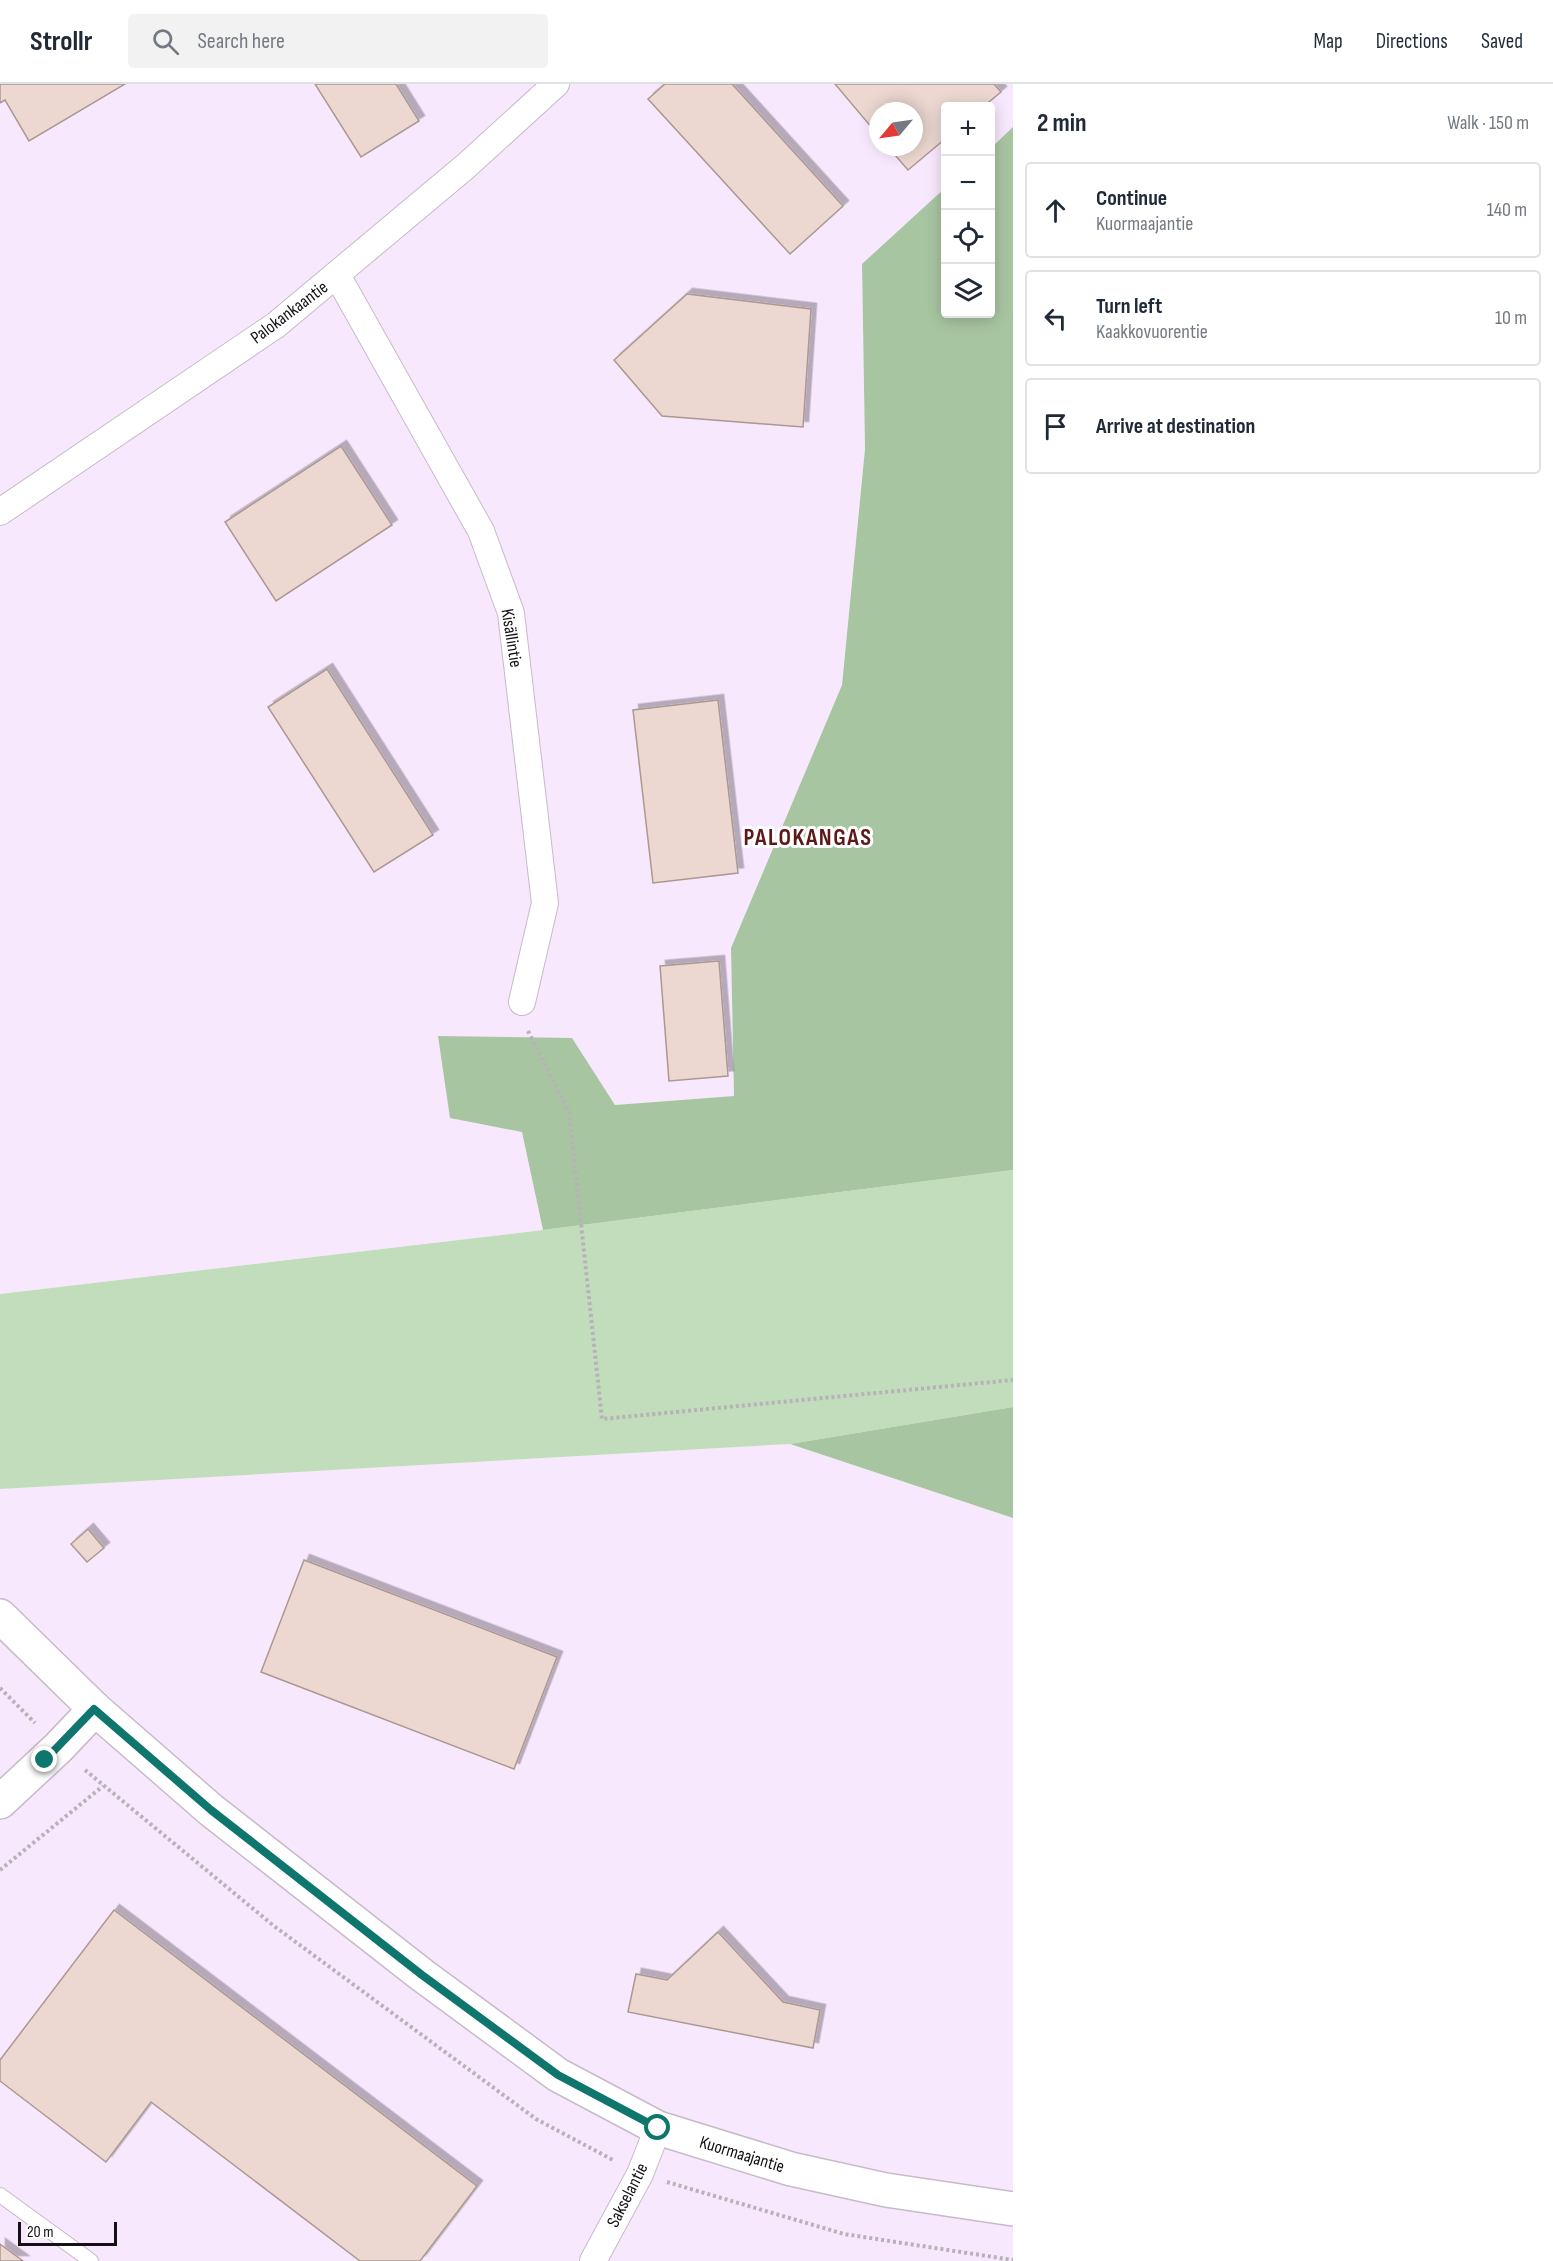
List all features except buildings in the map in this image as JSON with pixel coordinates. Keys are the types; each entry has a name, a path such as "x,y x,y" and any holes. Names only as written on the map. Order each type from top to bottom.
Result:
{"street":[{"name":"Palokankaantie","path":"0,512 276,325 466,166 556,84"},
{"name":"Kisällintie","path":"337,276 482,531 511,613 545,903 522,1002"},
{"name":"Kuormaajantie","path":"0,1616 94,1709 211,1810 422,1975 558,2075 658,2128 791,2169 886,2190 1013,2209"},
{"path":"0,1802 59,1747 94,1709"},
{"name":"Sakselantie","path":"593,2261 640,2174 658,2128"}],"lane":[{"path":"0,2195 91,2261"}],"path":[{"path":"522,1002 519,1014 569,1112 602,1419 1013,1380"},
{"path":"0,1870 103,1786"}],"shaded area":[{"path":"0,84 1013,84 1013,141 995,156 995,102 941,102 941,199 862,264 865,449 842,685 731,948 734,1096 615,1105 572,1039 522,1131 543,1230 0,1294"},
{"path":"790,1444 1013,1518 1013,2261 0,2261 0,1489"}],"green space":[{"path":"1013,127 1013,1170 543,1230 522,1132 450,1118 438,1036 572,1038 615,1105 734,1096 731,948 842,685 865,449 862,264 941,192 941,318 995,318 995,144"},
{"path":"1013,1170 1013,1407 790,1444 0,1489 0,1294 543,1230"},
{"path":"1013,1407 1013,1518 790,1444"}],"district":[{"name":"PALOKANGAS","path":"808,837"}],"route":[{"path":"45,1760 94,1709 211,1810 422,1975 558,2075 658,2128"}]}
